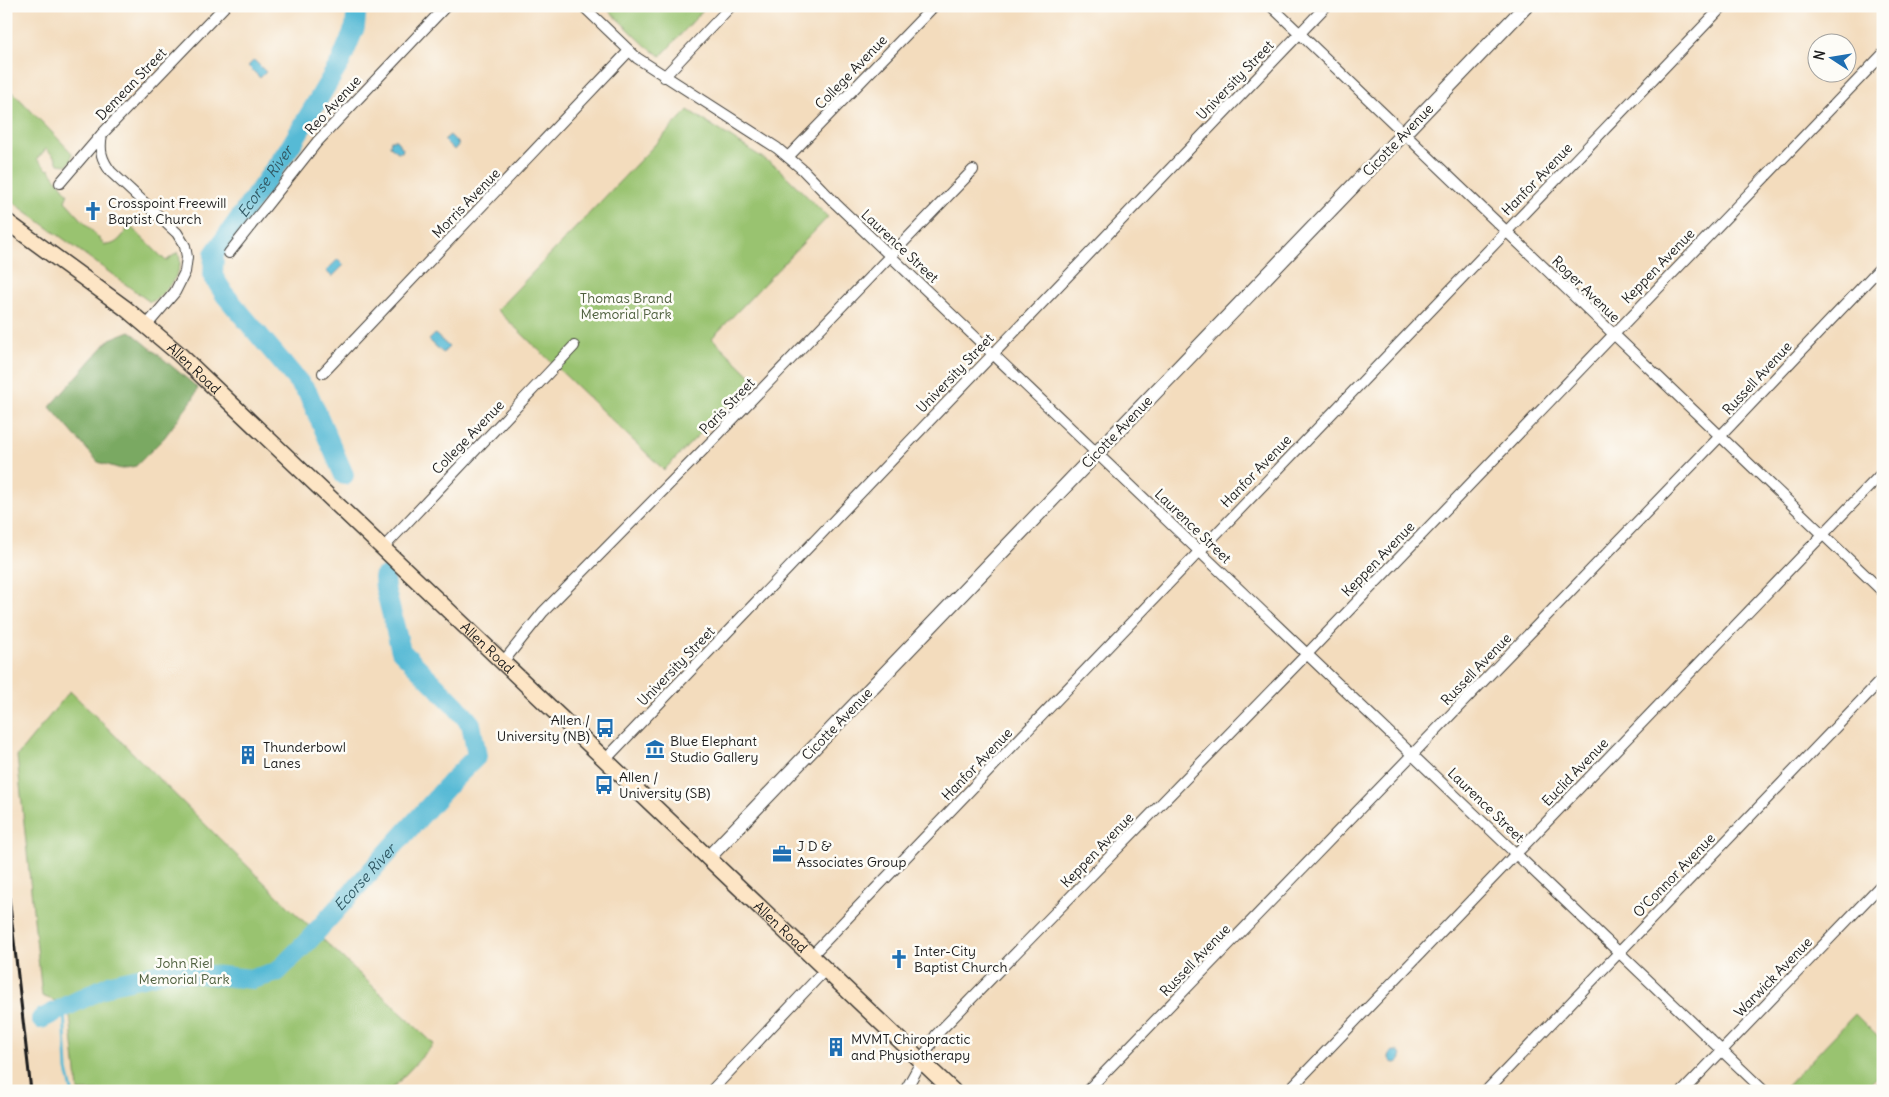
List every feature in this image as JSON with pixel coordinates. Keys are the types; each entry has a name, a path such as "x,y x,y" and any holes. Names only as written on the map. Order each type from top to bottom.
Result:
{"main road":[{"name":"Allen Road","path":"6,222 147,325 217,389 953,1091"}],"street":[{"name":"Demean Street","path":"60,183 102,134 225,6"},
{"name":"Reo Avenue","path":"229,253 317,142 446,6"},
{"name":"Laurence Street","path":"583,6 629,51 788,157 1764,1091"},
{"path":"664,76 731,6"},
{"name":"College Avenue","path":"788,157 934,6"},
{"name":"Roger Avenue","path":"1271,6 1883,592"},
{"name":"University Street","path":"605,760 1326,6"},
{"name":"Cicotte Avenue","path":"708,858 1526,6"},
{"name":"Hanfor Avenue","path":"812,956 1723,6"},
{"name":"Morris Avenue","path":"322,373 629,51"},
{"name":"Keppen Avenue","path":"906,1091 936,1034 1307,654 1883,54"},
{"path":"102,134 99,146 104,162 111,172 177,233 183,241 186,251 185,272 175,292 147,325"},
{"name":"Paris Street","path":"503,662 543,612 708,445 972,170"},
{"name":"Russell Avenue","path":"1087,1091 1413,755 1883,265"},
{"name":"College Avenue","path":"383,548 574,346"},
{"name":"Euclid Avenue","path":"1288,1091 1883,472"},
{"name":"O'Connor Avenue","path":"1486,1091 1883,678"},
{"name":"Warwick Avenue","path":"1683,1091 1883,883"},
{"path":"711,1091 826,969"}],"green space":[{"path":"604,6 707,6 661,56 647,47"},
{"path":"6,85 72,153 71,161 67,165 58,164 55,157 46,149 37,159 49,169 68,194 65,201 105,245 117,242 129,225 166,261 178,252 180,267 177,273 167,288 154,300 150,302 6,197"},
{"name":"Thomas Brand Memorial Park","path":"688,110 777,167 828,217 712,338 754,379 664,470 497,310"},
{"path":"130,331 198,388 193,399 164,438 136,466 121,469 98,462 50,407 110,339"},
{"name":"John Riel Memorial Park","path":"70,691 294,912 434,1044 390,1091 78,1091 69,1006 42,996 17,756"},
{"path":"1855,1014 1883,1042 1883,1071 1863,1091 1786,1091 1784,1089"}],"water":[{"path":"254,60 266,72 260,78 248,66"},
{"path":"450,135 459,144 454,150 444,140"},
{"path":"391,140 396,140 403,149 402,152 398,152 390,146"},
{"path":"338,259 344,265 332,277 326,271"},
{"path":"435,334 449,347 443,353 429,340"},
{"path":"1397,1051 1400,1052 1400,1062 1393,1063 1390,1062 1389,1055 1390,1052"}],"waterway":[{"name":"Ecorse River","path":"344,475 308,393 225,295 213,276 214,254 290,147 341,61 355,27 357,6"},
{"name":"Ecorse River","path":"41,1019 112,984 169,971 252,979 277,972 308,941 452,781 477,756 471,724 455,705 401,651 384,577"},
{"path":"64,1009 67,1070 72,1091"}],"railway":[{"path":"6,870 31,1091"}],"place":[{"name":"Crosspoint Freewill Baptist Church","path":"93,211"},
{"name":"Allen / University (NB)","path":"605,728"},
{"name":"Blue Elephant Studio Gallery","path":"655,749"},
{"name":"Thunderbowl Lanes","path":"248,755"},
{"name":"Allen / University (SB)","path":"604,785"},
{"name":"J D & Associates Group","path":"782,854"},
{"name":"Inter-City Baptist Church","path":"899,959"},
{"name":"MVMT Chiropractic and Physiotherapy","path":"836,1047"}]}
